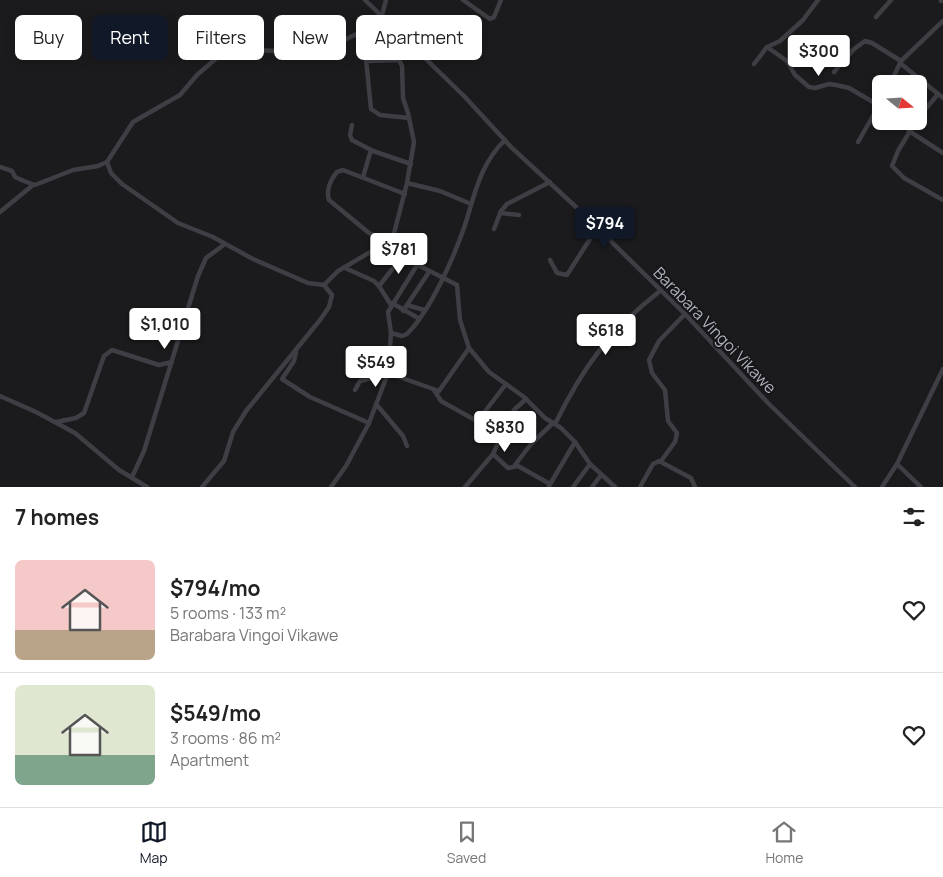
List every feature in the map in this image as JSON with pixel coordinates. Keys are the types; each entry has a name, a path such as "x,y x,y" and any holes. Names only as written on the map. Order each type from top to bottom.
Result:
{"street":[{"name":"Barabara Vingoi Vikawe","path":"366,0 382,15"},
{"path":"383,15 386,0"},
{"path":"463,0 490,19 501,0"},
{"path":"754,64 767,47 782,39 803,20 818,0"},
{"path":"876,17 891,0"},
{"path":"894,75 901,62 943,21"},
{"path":"0,212 33,185 44,183 73,170 92,168 107,162 133,122 180,95 197,75 220,56 253,50 314,52 356,34"},
{"path":"834,72 854,49 865,41 872,43 901,62 943,98"},
{"path":"767,47 786,61 795,75 809,87 815,88 829,84 836,85 849,88 872,101"},
{"path":"366,60 371,106 374,112 380,116 410,118"},
{"path":"368,60 399,60 402,70 403,98 410,118 414,142 405,194 391,243"},
{"name":"Barabara Vingoi Vikawe","path":"426,60 505,140 685,314 775,410 855,487"},
{"path":"928,106 938,94"},
{"path":"858,142 872,118"},
{"path":"352,125 350,139 371,150 411,164"},
{"path":"943,153 910,130 892,166 904,178 943,200"},
{"path":"391,333 402,336 407,334 443,278 472,204 482,169 495,149 505,140"},
{"path":"363,177 371,150"},
{"path":"107,162 111,173 178,223 308,283 324,285 332,295 329,307 296,351 246,411 233,432 224,461 202,487"},
{"path":"0,167 12,171 15,177 33,185"},
{"path":"405,194 363,177 339,170 333,176 328,190 329,200 374,236 391,243 417,265 457,286 460,320 469,348 489,372 526,399 539,414 554,423 575,442 590,464 615,487"},
{"path":"0,174 12,171"},
{"path":"494,229 503,207 512,200 550,182"},
{"path":"407,183 440,191 472,204"},
{"path":"500,213 520,215"},
{"path":"550,260 557,273 567,275 597,228"},
{"path":"324,285 344,268 379,245 391,243"},
{"path":"132,477 144,452 201,270 206,258 225,244"},
{"path":"379,286 404,254"},
{"path":"330,487 346,466 369,423 388,373 391,333 388,316 391,304 417,265"},
{"path":"344,268 369,278 379,286 391,304 418,318"},
{"path":"403,311 429,272"},
{"path":"493,454 508,468 515,465 531,444 554,423 577,383 607,338 660,291"},
{"path":"407,305 424,310"},
{"path":"640,487 653,464 661,461 675,442 677,433 668,421 665,390 652,373 649,360 659,342 685,314"},
{"path":"355,390 360,381 388,373 439,391 469,348"},
{"path":"56,422 76,418 84,413 104,356 108,351 112,350 159,365 172,362"},
{"path":"296,351 294,361 282,379 310,397 369,423"},
{"path":"882,487 897,464 943,370"},
{"path":"434,390 441,401 475,420 483,414 506,384"},
{"path":"0,396 75,433 147,487"},
{"path":"465,487 493,454 514,410 526,399"},
{"path":"376,404 391,420 394,428 403,436 407,446"},
{"path":"515,465 549,486 575,442"},
{"path":"661,461 690,478 695,487"},
{"path":"573,487 590,464"},
{"path":"897,464 922,487"},
{"path":"592,487 601,475"}]}
